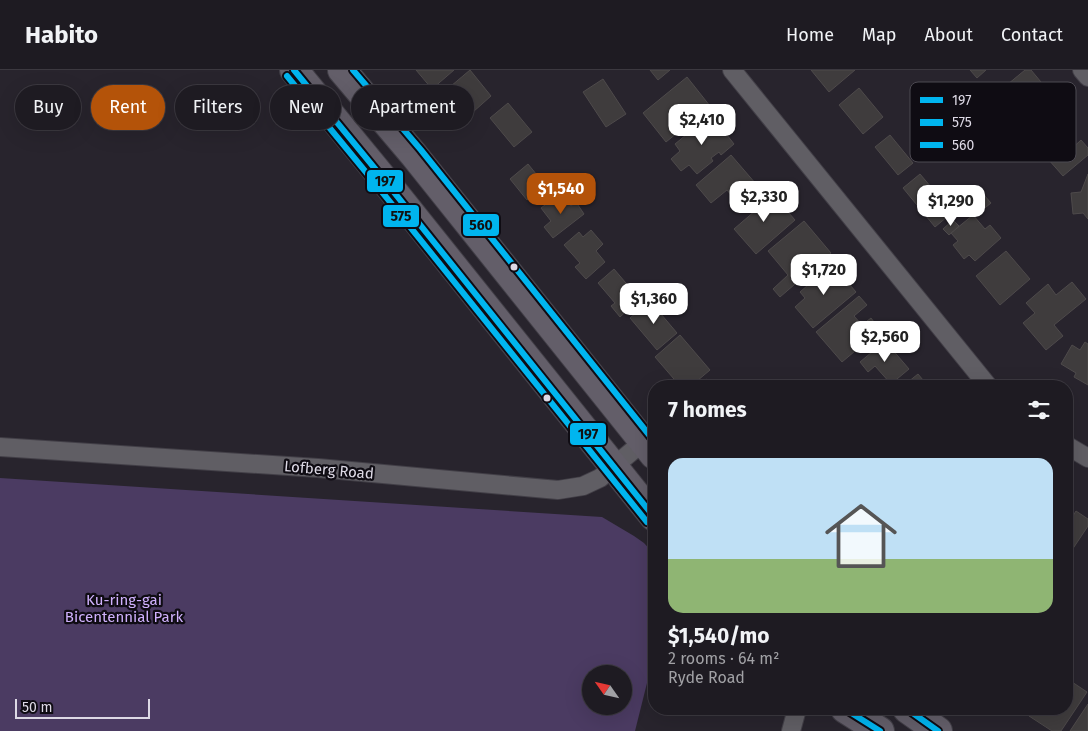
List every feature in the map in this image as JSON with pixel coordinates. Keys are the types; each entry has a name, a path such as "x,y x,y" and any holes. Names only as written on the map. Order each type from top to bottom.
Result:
{"highway":[{"path":"294,70 648,510"},
{"path":"342,70 414,155 648,449"},
{"path":"855,715 880,731"},
{"path":"915,715 938,731"}],"street":[{"path":"732,70 983,380"},
{"path":"1082,70 1088,77"},
{"name":"Lofberg Road","path":"0,447 318,468 558,490 583,486 648,449"},
{"path":"1073,448 1088,458"},
{"path":"791,731 795,715"}],"green space":[{"name":"Ku-ring-gai Bicentennial Park","path":"0,478 602,517 634,536 648,547 648,679 635,731 0,731"}],"building":[{"path":"416,70 454,70 437,85 429,85"},
{"path":"470,70 491,96 474,111 474,85 452,85"},
{"path":"650,70 670,70 658,80"},
{"path":"811,70 855,70 829,92"},
{"path":"970,70 986,70 977,78"},
{"path":"1025,70 1031,70 1041,82 1010,82"},
{"path":"687,77 710,106 666,142 643,113"},
{"path":"603,79 626,114 606,127 583,92"},
{"path":"859,88 883,117 863,134 839,105"},
{"path":"508,103 532,132 514,147 490,118"},
{"path":"709,116 718,126 722,123 729,132 727,135 734,144 721,155 719,152 711,158 713,161 697,174 689,165 681,171 671,159 680,151 675,144"},
{"path":"890,135 910,159 910,162 913,163 898,175 875,147"},
{"path":"1081,140 1088,148 1088,155 1063,176 1051,162 1076,162 1076,145"},
{"path":"731,155 756,184 736,201 727,190 711,203 696,185"},
{"path":"528,164 545,185 527,200 510,179"},
{"path":"920,174 948,207 956,200 960,206 935,227 903,188"},
{"path":"1088,174 1088,219 1083,213 1073,214 1071,193 1081,192"},
{"path":"770,191 795,220 756,254 734,229 756,210 752,206"},
{"path":"561,193 571,206 576,202 584,214 553,238 544,227 551,221 541,208"},
{"path":"984,195 991,203 975,216 969,208"},
{"path":"973,215 985,229 990,225 1001,238 975,261 969,255 964,259 953,245 958,241 951,233"},
{"path":"953,220 959,226 949,235 943,229"},
{"path":"804,221 831,253 780,297 773,289 788,275 768,251"},
{"path":"591,230 603,244 596,251 605,262 586,279 575,267 580,263 564,245 579,232 583,237"},
{"path":"1006,251 1030,279 1000,305 976,276"},
{"path":"832,264 856,292 813,328 795,307 805,298 800,292"},
{"path":"614,269 631,289 634,286 643,296 620,317 611,306 615,303 598,283"},
{"path":"1072,282 1086,299 1054,325 1063,336 1046,350 1023,323 1035,313 1026,303 1048,284 1056,295"},
{"path":"859,296 867,305 854,316 862,325 871,318 880,330 842,362 816,332"},
{"path":"650,301 677,333 657,350 630,318"},
{"path":"680,335 710,370 698,380 675,380 655,357"},
{"path":"885,341 909,369 896,380 887,380 875,366 868,372 860,362"},
{"path":"1085,342 1088,344 1088,385 1074,377 1076,373 1061,364 1072,345 1080,350"},
{"path":"918,374 923,380 910,380"},
{"path":"1076,511 1088,519 1088,526 1073,548 1073,516"},
{"path":"1073,683 1087,692 1073,713"},
{"path":"1088,704 1088,731 1070,731"},
{"path":"1072,715 1061,731 1052,731 1029,716"}],"transit line":[{"name":"197","path":"294,70 648,510"},
{"name":"560","path":"353,70 421,150 648,434"},
{"name":"575","path":"287,76 647,522"},
{"name":"197","path":"855,715 880,731"},
{"name":"197","path":"915,715 938,731"}]}
